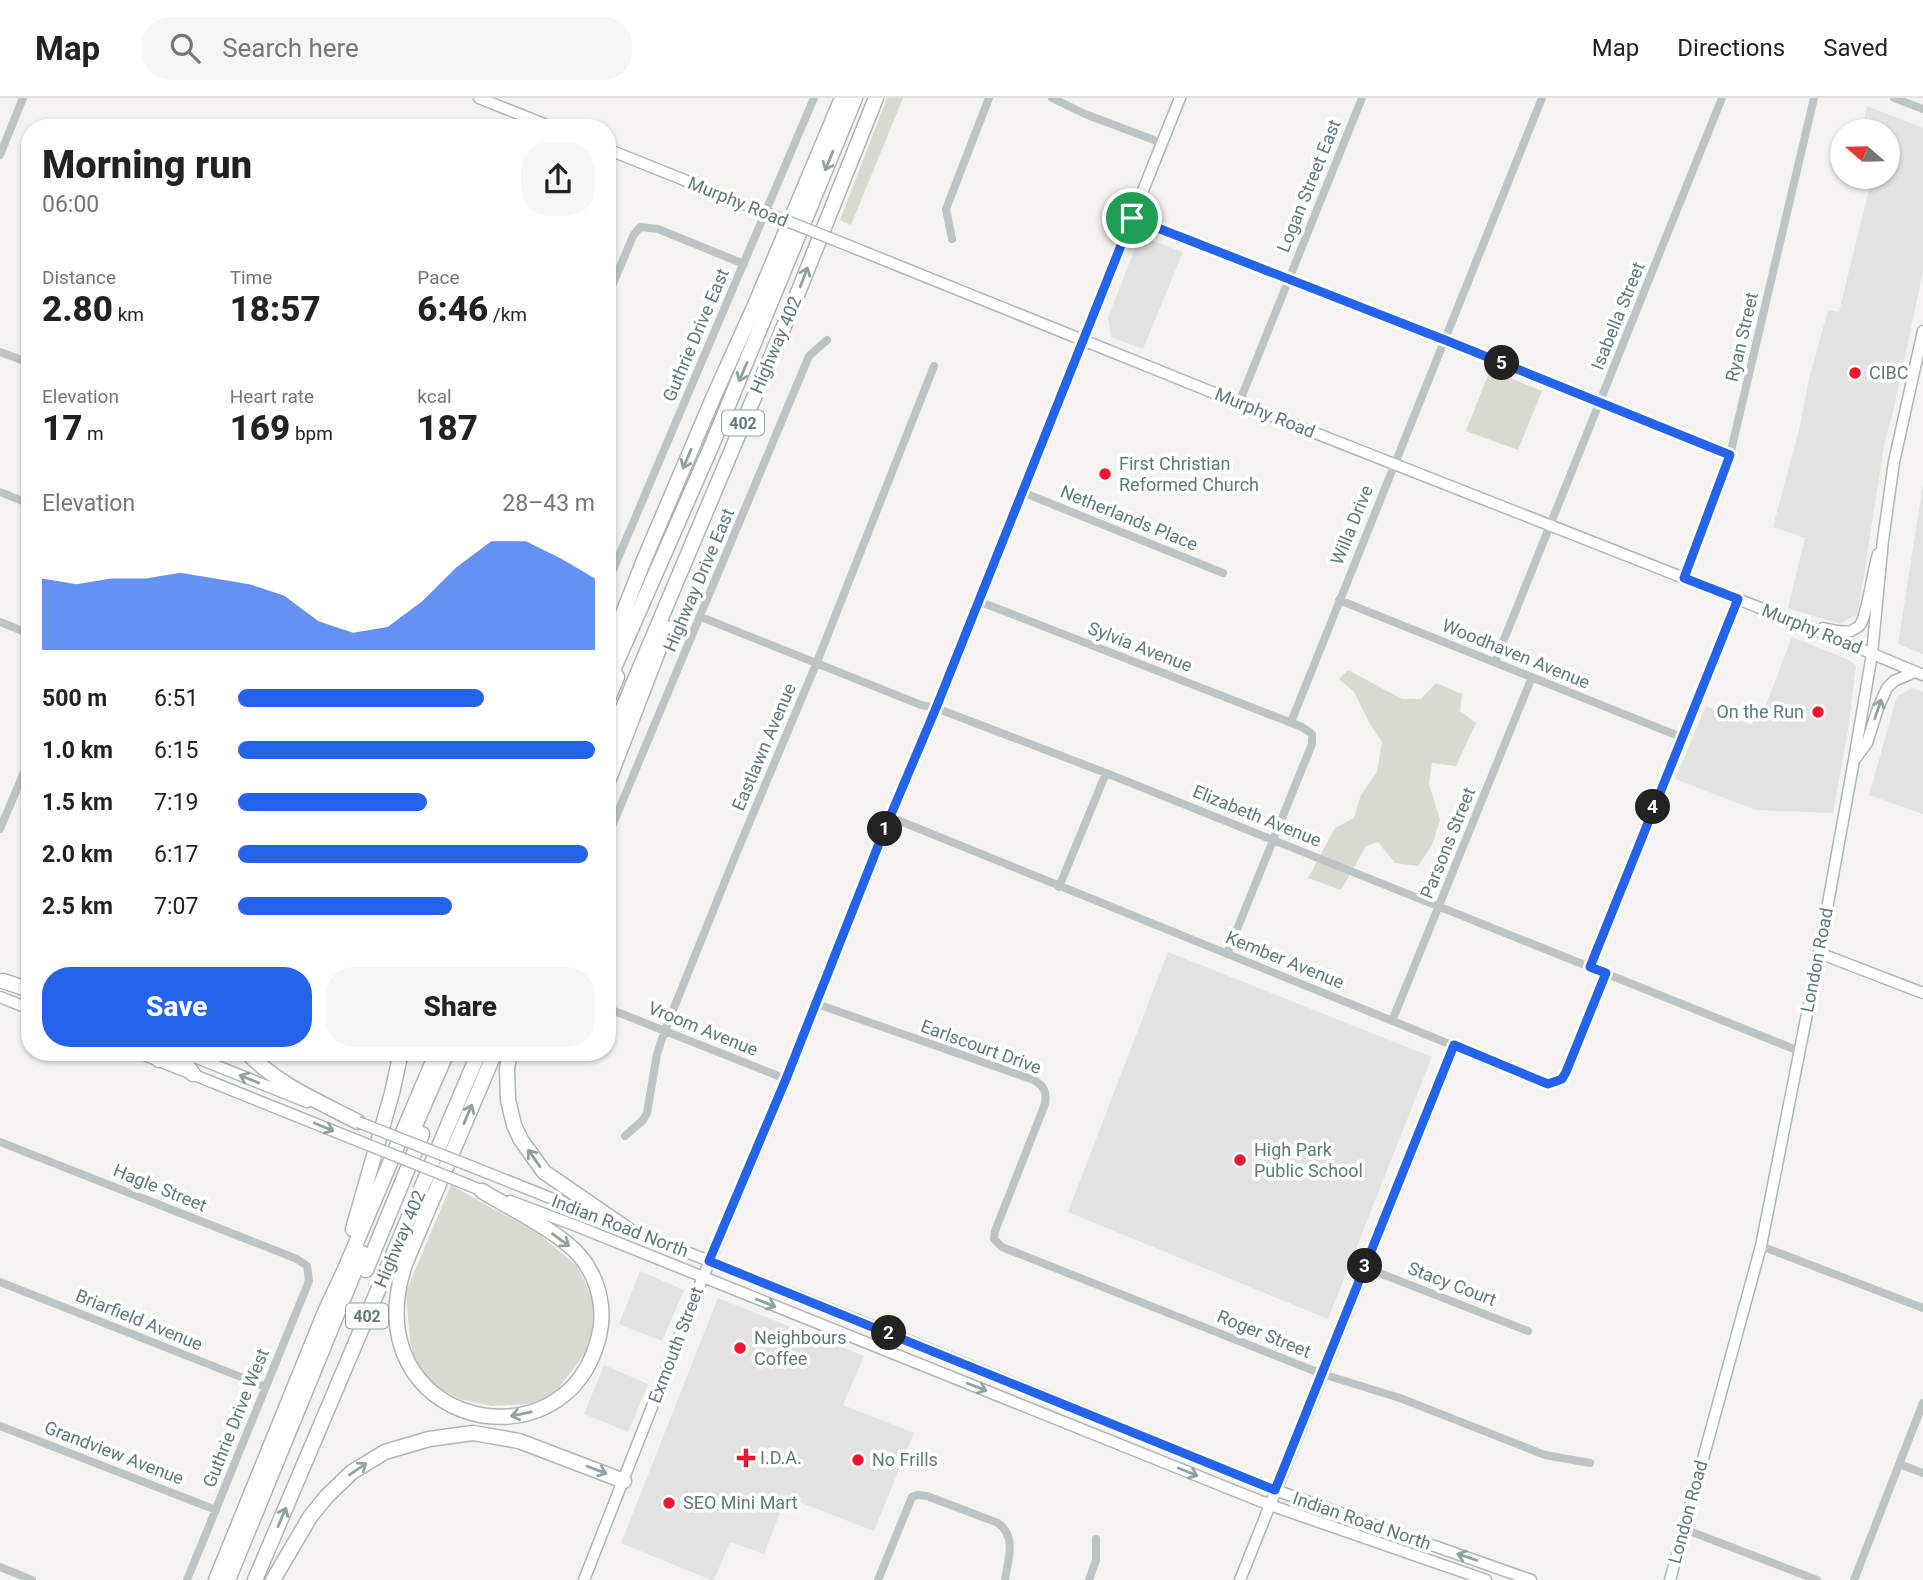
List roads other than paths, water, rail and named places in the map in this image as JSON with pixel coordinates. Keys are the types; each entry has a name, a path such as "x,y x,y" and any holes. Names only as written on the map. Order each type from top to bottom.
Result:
{"highway":[{"path":"616,631 842,98"},
{"name":"Highway 402","path":"616,664 678,526 855,98"},
{"name":"Highway 402","path":"616,725 793,304 876,98"},
{"path":"616,761 687,577 746,438 793,304"},
{"path":"616,680 678,526"},
{"path":"616,618 644,560"},
{"path":"2,980 21,987"},
{"path":"187,1061 193,1074"},
{"path":"257,1061 286,1084 358,1122"},
{"path":"326,1312 372,1168 399,1061"},
{"path":"216,1580 433,1061"},
{"name":"Highway 402","path":"228,1580 443,1061"},
{"path":"238,1580 301,1432 398,1188 453,1061"},
{"name":"Highway 402","path":"256,1580 475,1061"},
{"path":"482,1191 559,1237 572,1248 594,1280 601,1306 600,1333 596,1348 579,1378 558,1399 546,1406 504,1418 461,1411 430,1391 407,1362 395,1315 405,1264 491,1061"},
{"path":"508,1061 508,1100 514,1125 544,1172 627,1229"},
{"path":"273,1580 294,1540 310,1517 352,1472 386,1452 429,1439 473,1433 519,1441 624,1481"}],"main road":[{"path":"480,98 532,119"},
{"name":"Exmouth Street","path":"584,1580 709,1261 817,1003 1180,98"},
{"name":"Murphy Road","path":"616,153 1239,403 1806,625 1919,673"},
{"name":"London Road","path":"1670,1580 1761,1246 1854,760 1872,654 1883,540 1896,448 1923,331"},
{"path":"1806,625 1845,631 1860,625 1883,540"},
{"path":"1854,760 1867,743 1887,688 1894,681 1919,673"},
{"path":"1819,953 1923,993"},
{"path":"0,997 21,1005"},
{"path":"1240,1580 1454,1045"},
{"name":"Indian Road North","path":"161,1061 1270,1505 1486,1580"},
{"name":"Indian Road North","path":"202,1061 709,1261 1275,1490 1531,1580"}],"street":[{"path":"0,155 23,98"},
{"name":"Guthrie Drive East","path":"616,563 814,98"},
{"path":"952,239 946,209 989,98"},
{"path":"1052,98 1085,114 1162,143"},
{"name":"Logan Street East","path":"1239,403 1362,98"},
{"name":"Willa Drive","path":"1291,722 1542,98"},
{"name":"Isabella Street","path":"1495,662 1722,98"},
{"name":"Ryan Street","path":"1684,578 1730,455 1814,98"},
{"path":"1894,98 1923,109"},
{"path":"1132,218 1730,455"},
{"path":"616,277 633,236 640,228 658,229 744,264"},
{"name":"Highway Drive East","path":"616,817 808,355 827,340"},
{"path":"0,352 21,360"},
{"name":"Eastlawn Avenue","path":"625,1136 647,1113 657,1054 665,1030 817,662 934,366"},
{"path":"0,492 21,500"},
{"name":"Netherlands Place","path":"1022,492 1223,573"},
{"path":"1590,967 1738,599"},
{"name":"Woodhaven Avenue","path":"1339,600 1681,737"},
{"name":"Sylvia Avenue","path":"978,601 1291,722"},
{"name":"Elizabeth Avenue","path":"701,617 921,705 936,708 1105,773 1799,1051"},
{"path":"0,622 21,630"},
{"name":"Parsons Street","path":"1392,1021 1532,677"},
{"path":"1227,954 1313,739 1312,734 1291,722"},
{"path":"1059,887 1105,773"},
{"path":"0,829 21,779"},
{"name":"Kember Avenue","path":"890,817 1548,1084 1556,1083 1566,1072 1606,973"},
{"name":"Earlscourt Drive","path":"817,1003 1041,1084 1046,1094 1045,1104 1000,1217"},
{"name":"Vroom Avenue","path":"616,1011 786,1079"},
{"name":"Hagle Street","path":"0,1142 297,1259 307,1266"},
{"name":"Roger Street","path":"1000,1217 994,1236 996,1243 1002,1247 1322,1374 1400,1398 1545,1455 1590,1463"},
{"path":"1761,1246 1922,1306"},
{"name":"Guthrie Drive West","path":"187,1580 309,1281 307,1266"},
{"name":"Stacy Court","path":"1364,1267 1528,1331"},
{"name":"Briarfield Avenue","path":"0,1282 266,1387"},
{"path":"1854,1580 1923,1403"},
{"name":"Grandview Avenue","path":"0,1426 216,1510"},
{"path":"1899,1464 1923,1473"},
{"path":"878,1580 912,1497 917,1495 927,1496 998,1523 1004,1528 1010,1539 1005,1580"},
{"path":"1684,1529 1817,1580"},
{"path":"1089,1580 1096,1560 1096,1539"},
{"path":"0,1567 32,1580"}],"place":[{"name":"CIBC","path":"1855,373"},
{"name":"First Christian Reformed Church","path":"1105,474"},
{"name":"On the Run","path":"1818,712"},
{"name":"High Park Public School","path":"1240,1160"},
{"name":"Neighbours Coffee","path":"740,1348"},
{"name":"I.D.A.","path":"746,1458"},
{"name":"No Frills","path":"858,1460"},
{"name":"SEO Mini Mart","path":"669,1503"}]}
